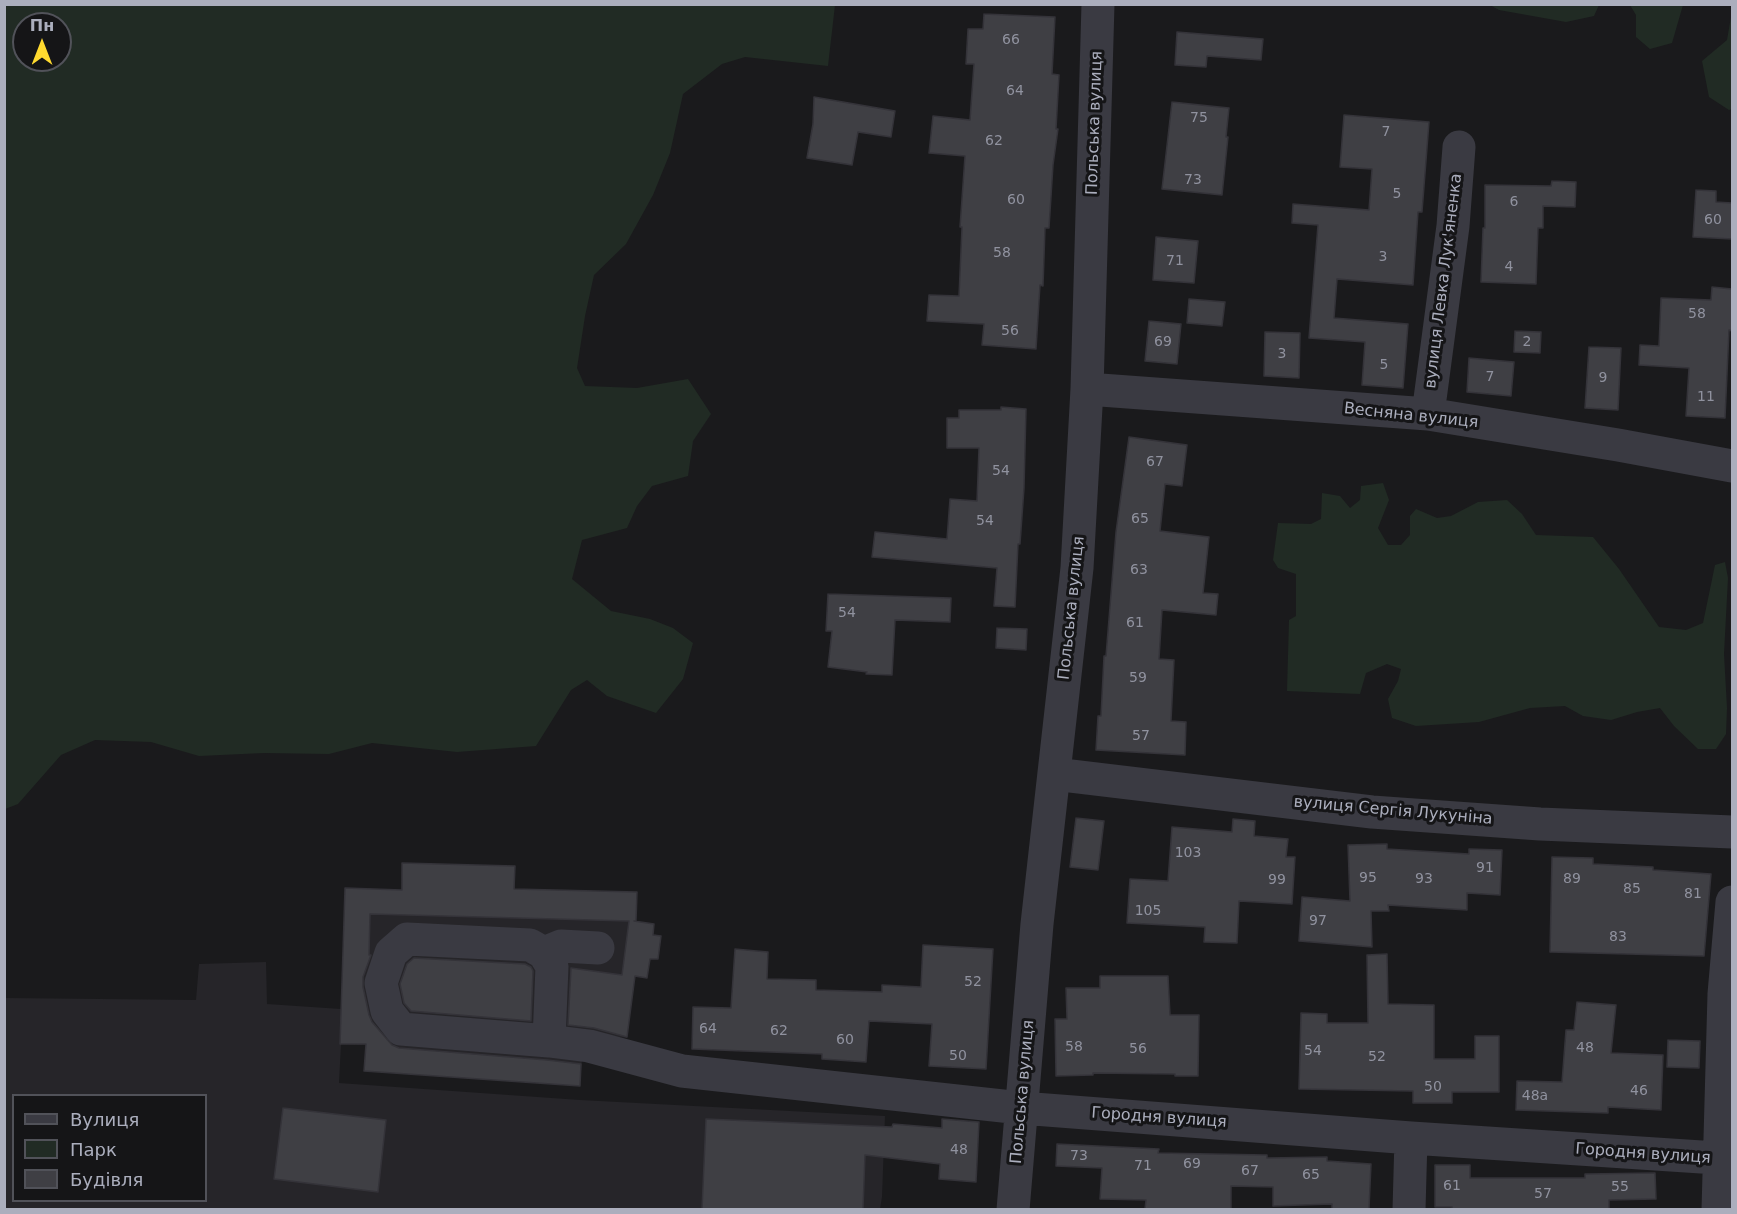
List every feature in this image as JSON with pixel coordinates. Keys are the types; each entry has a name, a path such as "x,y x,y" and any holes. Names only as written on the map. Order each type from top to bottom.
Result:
{"street":[{"name":"Польська вулиця","path":"1013,1209 1037,924 1077,567 1087,389 1098,4"},
{"name":"вулиця Левка Лук'яненка","path":"1428,414 1453,226 1460,147"},
{"name":"Весняна вулиця","path":"1087,389 1428,414 1732,466"},
{"name":"вулиця Сергія Лукуніна","path":"1054,774 1372,812 1540,824 1732,832"},
{"path":"1718,1209 1726,1159 1724,994 1732,902"},
{"name":"Городня вулиця","path":"544,953 530,945 407,939 391,953 381,983 387,1011 401,1029 589,1046 682,1071 1021,1108 1726,1159"},
{"path":"549,1041 552,966 544,953 561,946 598,948"},
{"path":"1409,1209 1411,1138"}],"shaded area":[{"path":"402,863 515,866 515,889 637,892 636,921 654,924 653,934 661,936 658,959 650,959 647,978 635,977 627,1038 586,1033 580,1086 364,1071 366,1045 341,1044 339,1083 580,1100 885,1116 880,1209 5,1210 5,998 196,1000 199,964 266,962 267,1004 341,1009 345,888 401,890"}],"green space":[{"path":"5,4 835,5 828,66 745,57 722,64 683,94 670,153 653,195 626,244 594,275 577,368 585,386 637,388 688,379 711,414 693,441 688,476 652,486 637,506 627,528 582,540 572,579 611,611 650,619 673,628 693,643 683,679 656,713 607,696 587,680 571,690 536,746 457,752 372,743 329,754 264,753 199,756 151,742 95,740 61,755 18,804 5,809"},
{"path":"1490,5 1599,5 1594,16 1566,22 1499,10"},
{"path":"1630,5 1683,5 1672,43 1650,49 1636,37 1636,15"},
{"path":"1732,11 1732,109 1729,110 1709,97 1702,61 1727,40"},
{"path":"1383,483 1389,500 1378,528 1388,545 1401,545 1410,535 1410,516 1416,509 1437,518 1451,516 1478,502 1507,500 1522,514 1536,535 1593,537 1619,569 1659,627 1686,630 1703,623 1715,565 1725,562 1728,578 1724,654 1726,734 1716,749 1698,749 1674,726 1660,708 1611,720 1583,716 1565,706 1530,708 1479,722 1416,726 1392,718 1388,699 1398,681 1401,669 1387,664 1366,673 1360,694 1287,691 1289,620 1296,616 1296,574 1278,568 1273,560 1278,523 1311,524 1321,519 1322,493 1340,496 1350,508 1360,500 1361,486"}],"building":[{"path":"984,14 1055,17 1052,74 1059,75 1056,129 1058,129 1049,228 1045,228 1043,286 1040,285 1036,349 982,345 984,324 927,321 929,295 959,296 962,227 960,227 965,156 929,153 933,116 970,120 974,64 966,64 968,29 983,29"},
{"path":"1177,32 1263,39 1261,60 1207,56 1206,67 1175,65"},
{"path":"814,97 895,111 891,137 858,132 852,165 807,158 813,124"},
{"path":"1172,102 1229,108 1222,195 1162,189"},
{"path":"1344,115 1429,122 1422,212 1418,212 1413,285 1337,279 1334,318 1408,324 1403,388 1362,385 1365,342 1309,338 1318,225 1292,223 1293,204 1369,210 1372,169 1340,167"},
{"path":"1552,181 1576,182 1575,207 1543,206 1543,228 1538,228 1536,284 1481,282 1485,185 1551,186"},
{"path":"1696,190 1716,191 1716,202 1732,203 1732,239 1693,237"},
{"path":"1156,237 1198,241 1194,283 1153,280"},
{"path":"1712,287 1732,289 1732,331 1729,330 1725,418 1686,416 1689,368 1639,365 1640,345 1659,346 1661,298 1711,300"},
{"path":"1189,299 1225,302 1222,326 1187,323"},
{"path":"1149,321 1181,324 1177,364 1145,361"},
{"path":"1515,331 1541,332 1540,353 1514,352"},
{"path":"1265,332 1300,333 1299,378 1264,376"},
{"path":"1589,347 1621,348 1618,410 1585,408"},
{"path":"1469,358 1514,362 1511,396 1467,392"},
{"path":"1001,407 1026,409 1024,488 1015,607 994,606 997,568 872,557 875,532 947,539 950,499 977,501 979,448 947,448 947,418 959,418 959,410 1001,410"},
{"path":"1129,437 1187,445 1182,486 1165,484 1160,531 1209,537 1203,593 1218,594 1216,615 1162,610 1159,659 1174,660 1171,721 1186,722 1185,755 1096,750 1098,716 1101,716 1104,656 1106,656 1116,532"},
{"path":"828,594 951,598 950,622 895,620 892,675 866,674 867,672 828,667 832,631 826,631"},
{"path":"997,628 1027,629 1026,650 996,648"},
{"path":"1076,818 1104,821 1098,870 1070,867"},
{"path":"1233,819 1255,821 1254,836 1288,839 1286,857 1295,857 1292,904 1239,901 1237,943 1204,942 1205,927 1127,923 1130,879 1168,881 1172,827 1232,832"},
{"path":"1387,844 1387,849 1469,854 1469,849 1502,850 1500,895 1467,893 1467,910 1388,905 1389,911 1371,911 1372,947 1299,941 1302,897 1350,901 1348,845"},
{"path":"1552,857 1593,858 1593,864 1653,867 1653,870 1711,874 1704,956 1550,952"},
{"path":"402,863 515,866 514,889 637,892 636,921 634,921 654,924 653,935 661,936 658,959 650,959 647,978 635,976 627,1037 594,1028 568,1025 571,968 622,975 629,921 370,914 369,955 371,955 363,977 363,987 372,1022 392,1045 399,1048 581,1064 580,1086 364,1071 366,1044 340,1044 345,888 402,890"},
{"path":"923,945 993,949 986,1069 929,1066 932,1024 869,1021 866,1062 822,1059 822,1054 692,1049 693,1007 731,1008 735,949 768,952 767,979 816,980 816,990 882,992 882,985 921,987"},
{"path":"1387,954 1388,1004 1434,1005 1434,1059 1475,1059 1475,1036 1499,1036 1499,1092 1452,1092 1452,1103 1413,1103 1413,1091 1299,1089 1301,1013 1327,1014 1327,1023 1368,1023 1367,955"},
{"path":"414,958 525,964 531,967 533,971 531,1021 411,1011 404,1003 400,984 407,964"},
{"path":"1100,976 1168,976 1170,1015 1199,1015 1198,1076 1093,1073 1093,1075 1056,1076 1055,1019 1067,1019 1066,988 1100,988"},
{"path":"1577,1002 1616,1005 1611,1053 1663,1055 1661,1110 1608,1107 1608,1113 1516,1110 1517,1081 1562,1082 1566,1030 1574,1030"},
{"path":"1668,1040 1700,1041 1699,1068 1667,1067"},
{"path":"283,1108 386,1120 378,1192 274,1179"},
{"path":"706,1119 892,1127 893,1124 942,1128 942,1119 979,1122 976,1182 939,1179 940,1164 865,1155 863,1209 702,1209"},
{"path":"1057,1144 1159,1149 1158,1153 1267,1155 1267,1158 1327,1157 1327,1161 1371,1164 1369,1209 1332,1209 1332,1204 1273,1206 1273,1187 1231,1186 1231,1209 1145,1209 1146,1200 1100,1199 1102,1168 1056,1166"},
{"path":"1435,1165 1470,1165 1470,1178 1585,1178 1585,1174 1655,1173 1656,1199 1609,1200 1609,1209 1452,1209 1452,1207 1435,1207"}]}
